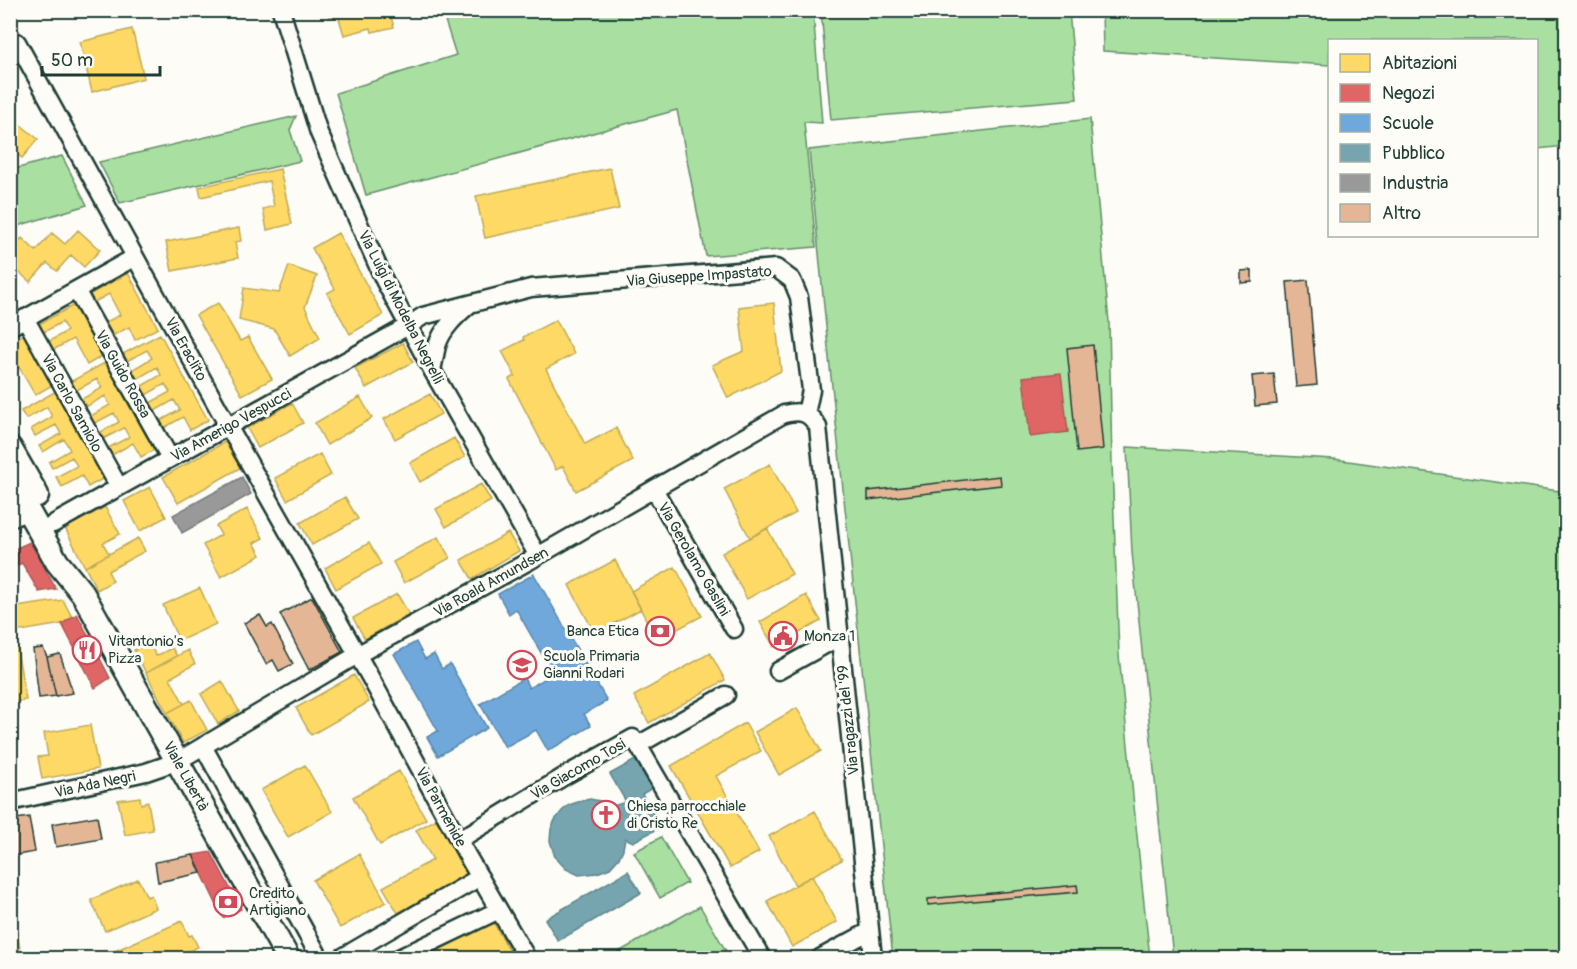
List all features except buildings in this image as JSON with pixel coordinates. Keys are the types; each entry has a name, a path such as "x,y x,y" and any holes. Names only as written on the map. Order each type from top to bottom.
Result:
{"main road":[{"name":"Viale Libertà","path":"10,448 53,524 83,594"},
{"name":"Viale Libertà","path":"10,479 19,515 83,594 288,958"}],"street":[{"name":"Via Luigi di Modelba Negrelli","path":"281,10 319,133 384,280 408,327 538,556"},
{"name":"Via Eraclito","path":"14,44 357,655"},
{"path":"10,327 135,257"},
{"name":"Via Giuseppe Impastato","path":"408,327 423,316 531,288 776,268 792,280 799,297 811,390 806,414"},
{"name":"Via Guido Rossa","path":"76,290 170,458"},
{"path":"432,370 437,344 444,331 469,304"},
{"name":"Via Carlo Samiolo","path":"25,318 119,487"},
{"name":"Via Amerigo Vespucci","path":"53,524 408,327"},
{"name":"Via Roald Amundsen","path":"178,761 357,655 538,556 784,414 795,412 806,414"},
{"name":"Via ragazzi del '99","path":"806,414 813,419 818,428 824,469 873,958"},
{"name":"Via Gerolamo Gaslini","path":"654,489 734,629"},
{"path":"778,671 839,636"},
{"name":"Via Parmenide","path":"357,655 527,958"},
{"name":"Via Giacomo Tosi","path":"459,840 568,774 633,738 638,745 726,695"},
{"path":"638,745 762,958"},
{"name":"Viale Libertà","path":"203,746 320,958"},
{"name":"Via Ada Negri","path":"10,802 146,772 178,761"},
{"path":"341,958 480,877"},
{"path":"399,958 499,910"},
{"path":"820,958 870,931"}],"green space":[{"path":"442,11 813,11 822,123 804,122 816,247 706,256 677,110 366,195 336,93 456,55"},
{"path":"821,11 1069,11 1077,99 831,120"},
{"path":"1102,11 1566,11 1566,146 1538,149 1538,39 1328,39 1328,65 1103,51"},
{"path":"296,116 290,130 300,161 120,203 99,162"},
{"path":"1090,119 1109,322 1119,655 1150,958 893,958 809,150"},
{"path":"62,156 87,205 11,228 11,170"},
{"path":"1127,447 1334,459 1566,492 1566,958 1173,958 1132,552"},
{"path":"661,837 687,883 660,898 634,852"},
{"path":"700,906 730,958 608,958"}],"place":[{"name":"Banca Etica","path":"660,631"},
{"name":"Monza 1","path":"783,636"},
{"name":"Vitantonio's Pizza","path":"87,650"},
{"name":"Scuola Primaria Gianni Rodari","path":"522,665"},
{"name":"Chiesa parrocchiale di Cristo Re","path":"606,815"},
{"name":"Credito Artigiano","path":"228,902"}]}
